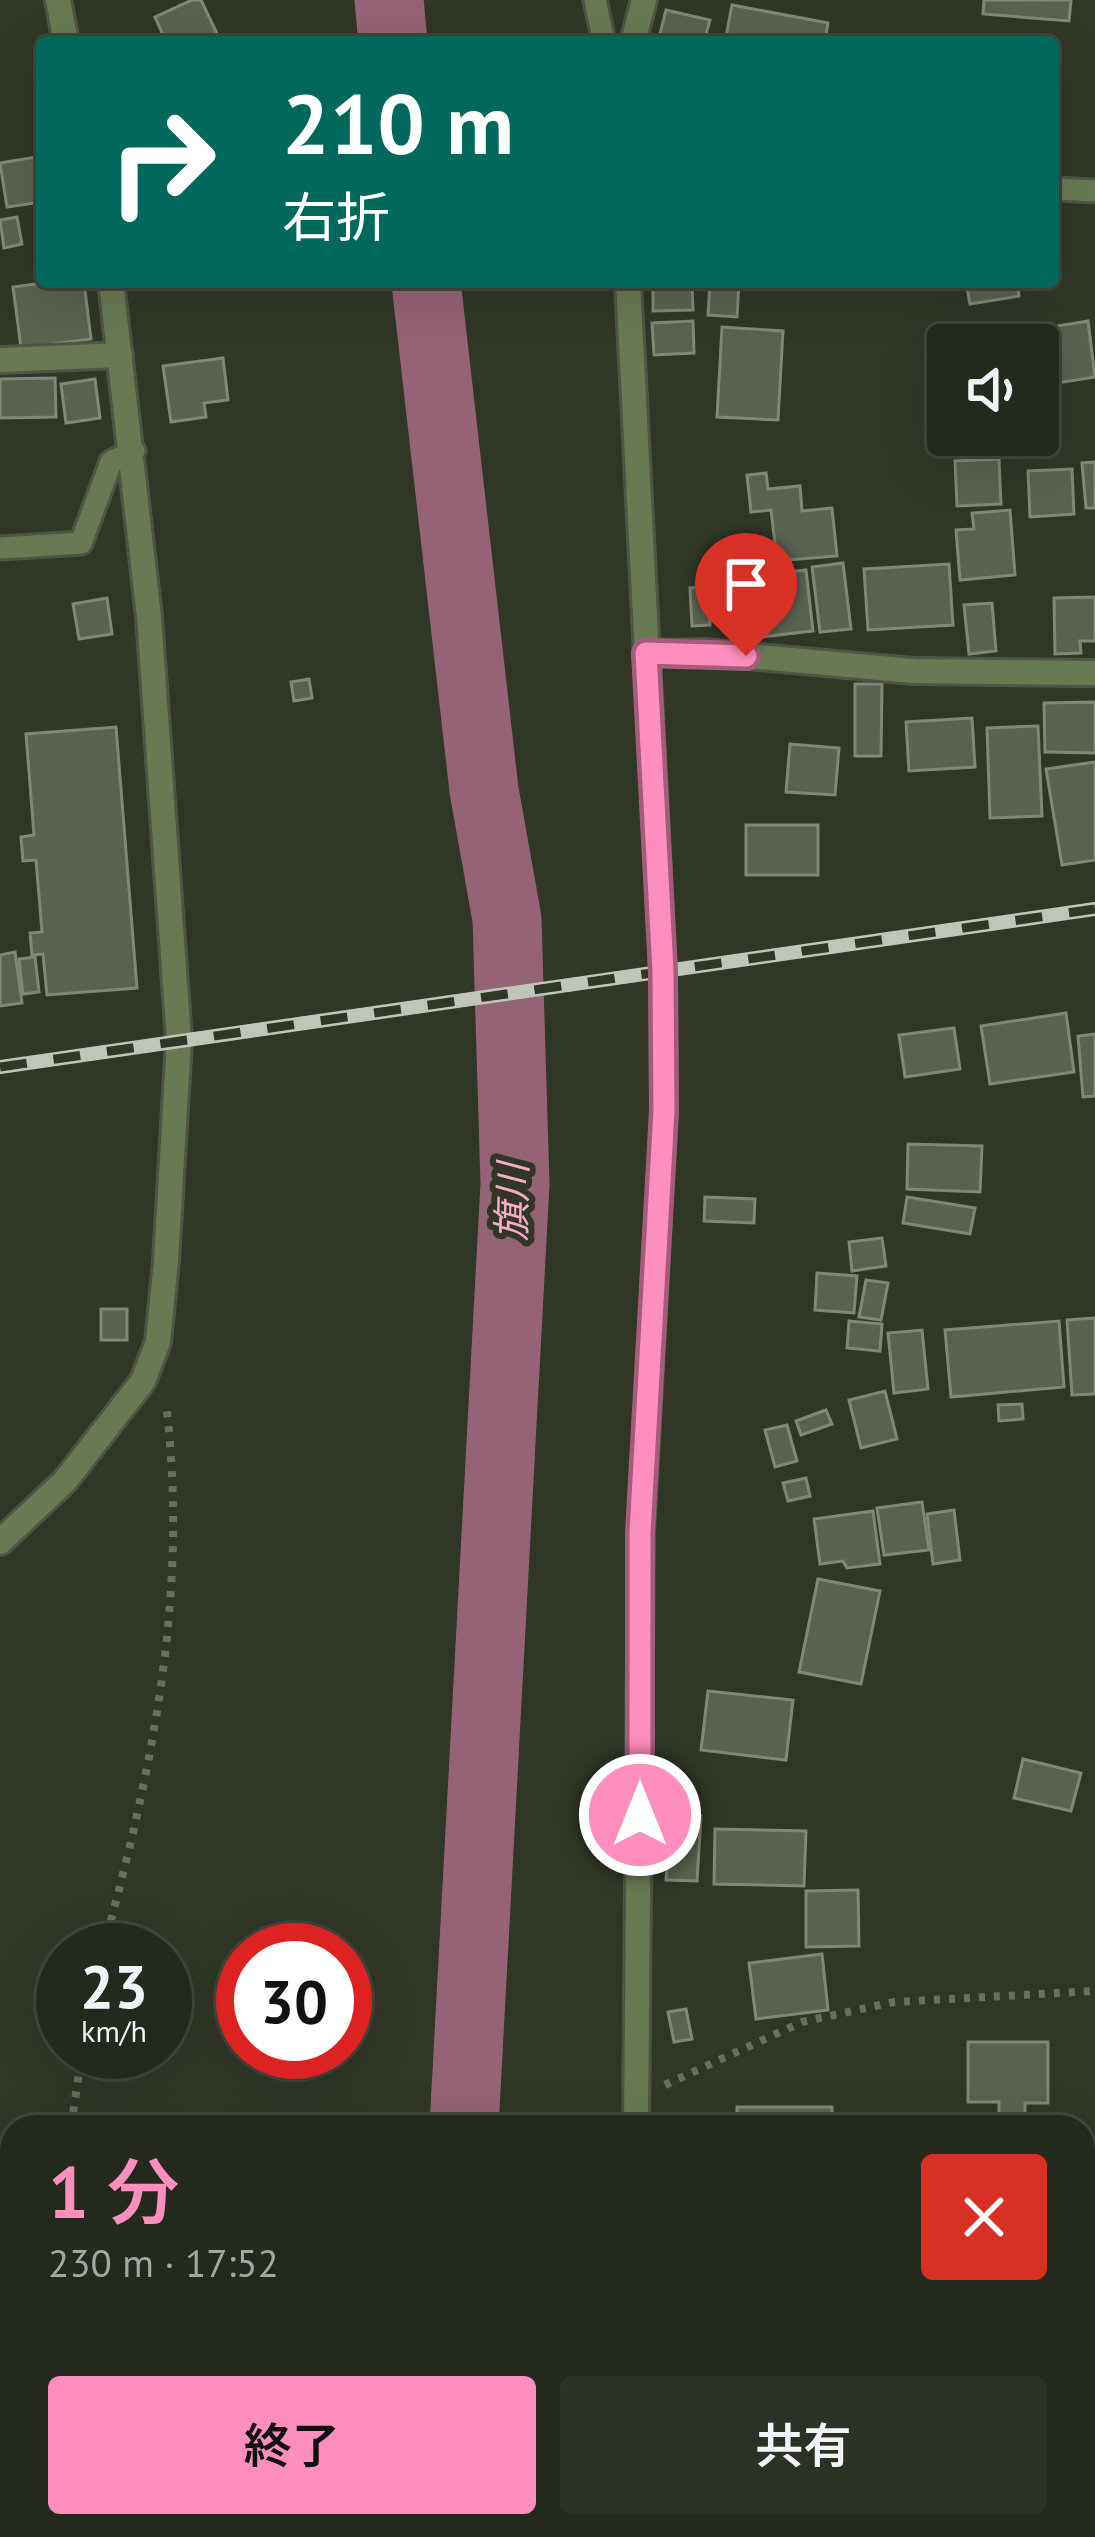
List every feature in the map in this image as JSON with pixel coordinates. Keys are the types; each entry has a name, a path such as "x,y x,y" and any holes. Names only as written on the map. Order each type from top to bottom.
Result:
{"street":[{"path":"58,0 65,36"},
{"path":"635,36 644,0"},
{"path":"0,1542 65,1481 115,1419 143,1381 158,1342 178,1040 134,452 112,288"},
{"path":"628,288 663,971 664,1111 640,1532 636,2115"},
{"path":"0,360 120,356"},
{"path":"646,653 704,652 913,671 1095,673"}],"lane":[{"path":"596,0 603,36"},
{"path":"1059,189 1095,190"},
{"path":"0,548 81,543 111,462 134,452"}],"path":[{"path":"110,1923 153,1751 168,1611 176,1488 158,1342"},
{"path":"635,2097 802,2022 894,2002 1095,1991"},
{"path":"73,2115 78,2079"}],"building":[{"path":"201,0 218,36 163,36 155,17"},
{"path":"984,0 1071,0 1069,21 983,14"},
{"path":"732,5 828,23 826,36 726,36"},
{"path":"666,10 710,20 706,36 660,36"},
{"path":"36,157 36,203 7,207 0,163"},
{"path":"17,217 22,244 4,248 0,220"},
{"path":"13,287 85,288 91,339 21,348"},
{"path":"653,288 692,288 693,310 653,311"},
{"path":"710,288 739,288 737,317 708,315"},
{"path":"967,288 1018,288 1019,296 970,304"},
{"path":"693,321 694,353 654,355 652,323"},
{"path":"1088,321 1095,377 1059,383 1059,326"},
{"path":"722,327 783,331 778,420 717,417"},
{"path":"223,358 228,400 204,403 206,417 171,422 163,366"},
{"path":"55,378 56,417 0,418 0,379"},
{"path":"95,379 100,418 66,423 61,384"},
{"path":"999,459 1001,504 957,506 955,461"},
{"path":"1095,462 1095,508 1086,508 1082,463"},
{"path":"1072,469 1074,514 1030,517 1028,471"},
{"path":"766,473 768,489 800,486 802,511 832,508 837,556 777,561 771,510 751,512 747,475"},
{"path":"1010,510 1015,575 960,580 956,530 974,529 972,513"},
{"path":"843,563 851,629 820,632 812,567"},
{"path":"949,564 953,625 868,630 864,569"},
{"path":"806,570 813,631 735,640 728,579"},
{"path":"708,587 710,625 692,626 690,588"},
{"path":"1095,597 1095,641 1080,641 1081,653 1055,654 1054,598"},
{"path":"107,598 112,634 79,639 73,604"},
{"path":"992,603 996,651 969,654 964,605"},
{"path":"309,679 312,698 294,701 291,682"},
{"path":"855,684 882,684 881,756 855,756"},
{"path":"1095,702 1095,753 1045,752 1044,703"},
{"path":"972,718 975,767 909,771 906,722"},
{"path":"1038,726 1042,816 990,818 987,728"},
{"path":"116,727 137,988 47,995 43,954 32,955 30,933 42,932 36,860 23,861 21,837 34,835 26,734"},
{"path":"790,744 839,748 835,795 786,792"},
{"path":"1095,762 1095,860 1062,865 1046,769"},
{"path":"746,825 818,825 818,875 746,875"},
{"path":"15,952 22,1003 0,1006 0,955"},
{"path":"35,957 39,992 23,994 19,959"},
{"path":"1066,1013 1074,1072 990,1084 981,1026"},
{"path":"954,1028 960,1069 905,1077 899,1035"},
{"path":"1095,1034 1095,1096 1083,1097 1078,1036"},
{"path":"908,1144 982,1146 980,1192 907,1189"},
{"path":"705,1197 755,1199 754,1223 704,1221"},
{"path":"907,1197 975,1208 970,1234 903,1223"},
{"path":"882,1238 886,1266 852,1271 849,1242"},
{"path":"817,1273 857,1276 854,1313 815,1310"},
{"path":"866,1280 888,1283 881,1320 859,1317"},
{"path":"101,1309 127,1309 127,1340 101,1340"},
{"path":"1095,1318 1095,1394 1072,1395 1067,1320"},
{"path":"849,1321 882,1324 880,1351 847,1348"},
{"path":"1059,1321 1064,1387 951,1397 945,1330"},
{"path":"922,1330 928,1389 894,1393 888,1333"},
{"path":"885,1391 897,1439 861,1448 849,1400"},
{"path":"1022,1404 1023,1419 999,1421 998,1405"},
{"path":"826,1410 832,1424 801,1435 796,1421"},
{"path":"787,1425 797,1461 775,1467 765,1430"},
{"path":"806,1478 810,1496 788,1501 783,1483"},
{"path":"922,1502 929,1550 884,1555 877,1508"},
{"path":"954,1510 960,1560 933,1564 927,1514"},
{"path":"873,1511 880,1564 847,1568 843,1561 820,1564 814,1519"},
{"path":"818,1579 880,1591 861,1684 799,1672"},
{"path":"708,1691 793,1700 786,1760 701,1750"},
{"path":"1023,1759 1081,1773 1071,1811 1014,1798"},
{"path":"670,1815 701,1816 697,1881 666,1880"},
{"path":"715,1829 806,1831 804,1886 714,1884"},
{"path":"858,1890 859,1946 806,1947 806,1891"},
{"path":"822,1954 828,2010 756,2019 749,1963"},
{"path":"686,2009 692,2039 674,2042 668,2012"},
{"path":"968,2042 1048,2042 1048,2103 1025,2103 1025,2115 999,2115 999,2102 968,2102"},
{"path":"737,2107 832,2107 832,2115 737,2115"}],"waterway":[{"name":"旗川","path":"389,0 392,36"},
{"name":"旗川","path":"427,288 484,790 507,919 515,1184 465,2115"}],"railway":[{"path":"0,1067 1095,909"}],"route":[{"path":"640,1815 640,1532 664,1111 663,971 646,653 746,656"}]}
